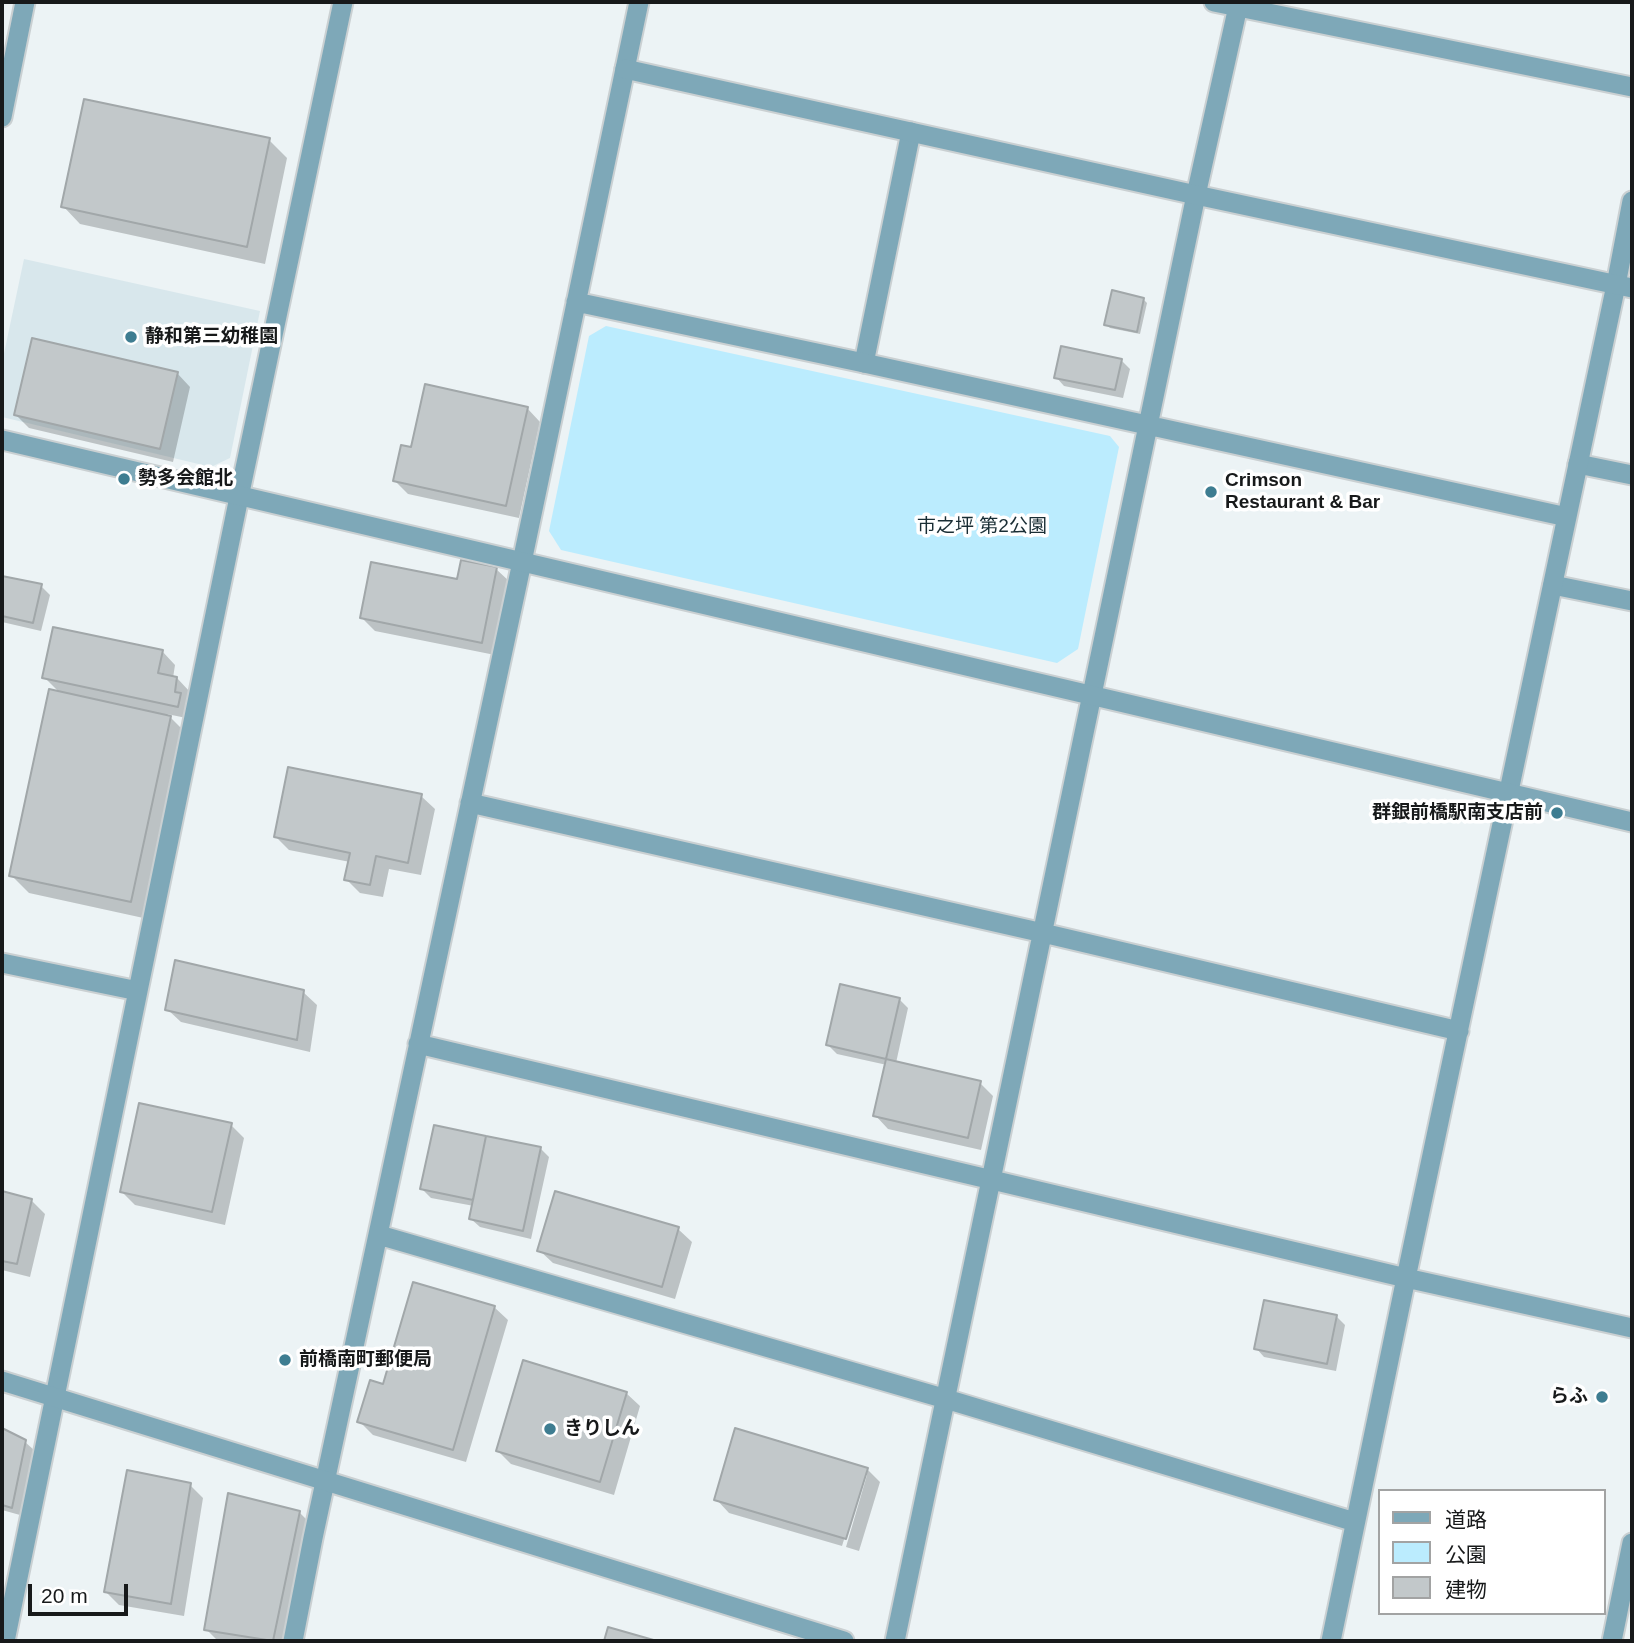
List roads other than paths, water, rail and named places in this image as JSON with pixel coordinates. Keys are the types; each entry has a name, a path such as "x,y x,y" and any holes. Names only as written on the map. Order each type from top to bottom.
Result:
{"street":[{"path":"2,117 25,2"},
{"path":"5,1641 343,2"},
{"path":"293,1641 639,2"},
{"path":"1214,2 1239,4 1632,87"},
{"path":"895,1641 1196,195 1239,4"},
{"path":"625,69 1624,287"},
{"path":"864,363 911,132"},
{"path":"1331,1641 1578,464 1624,287 1632,201"},
{"path":"576,302 1567,517"},
{"path":"2,440 1632,822"},
{"path":"1578,464 1632,475"},
{"path":"1553,585 1632,601"},
{"path":"470,803 1044,933 1458,1031"},
{"path":"2,963 138,991"},
{"path":"418,1044 1406,1278 1632,1328"},
{"path":"379,1235 946,1399 1355,1522"},
{"path":"2,1381 844,1641"},
{"path":"1612,1641 1632,1543"}],"place":[{"name":"静和第三幼稚園","path":"131,337"},
{"name":"勢多会館北","path":"124,479"},
{"name":"Crimson Restaurant & Bar","path":"1211,492"},
{"name":"群銀前橋駅南支店前","path":"1557,813"},
{"name":"前橋南町郵便局","path":"285,1360"},
{"name":"らふ","path":"1602,1397"},
{"name":"きりしん","path":"550,1429"}],"park label":[{"name":"市之坪 第2公園","path":"982,527"}]}
